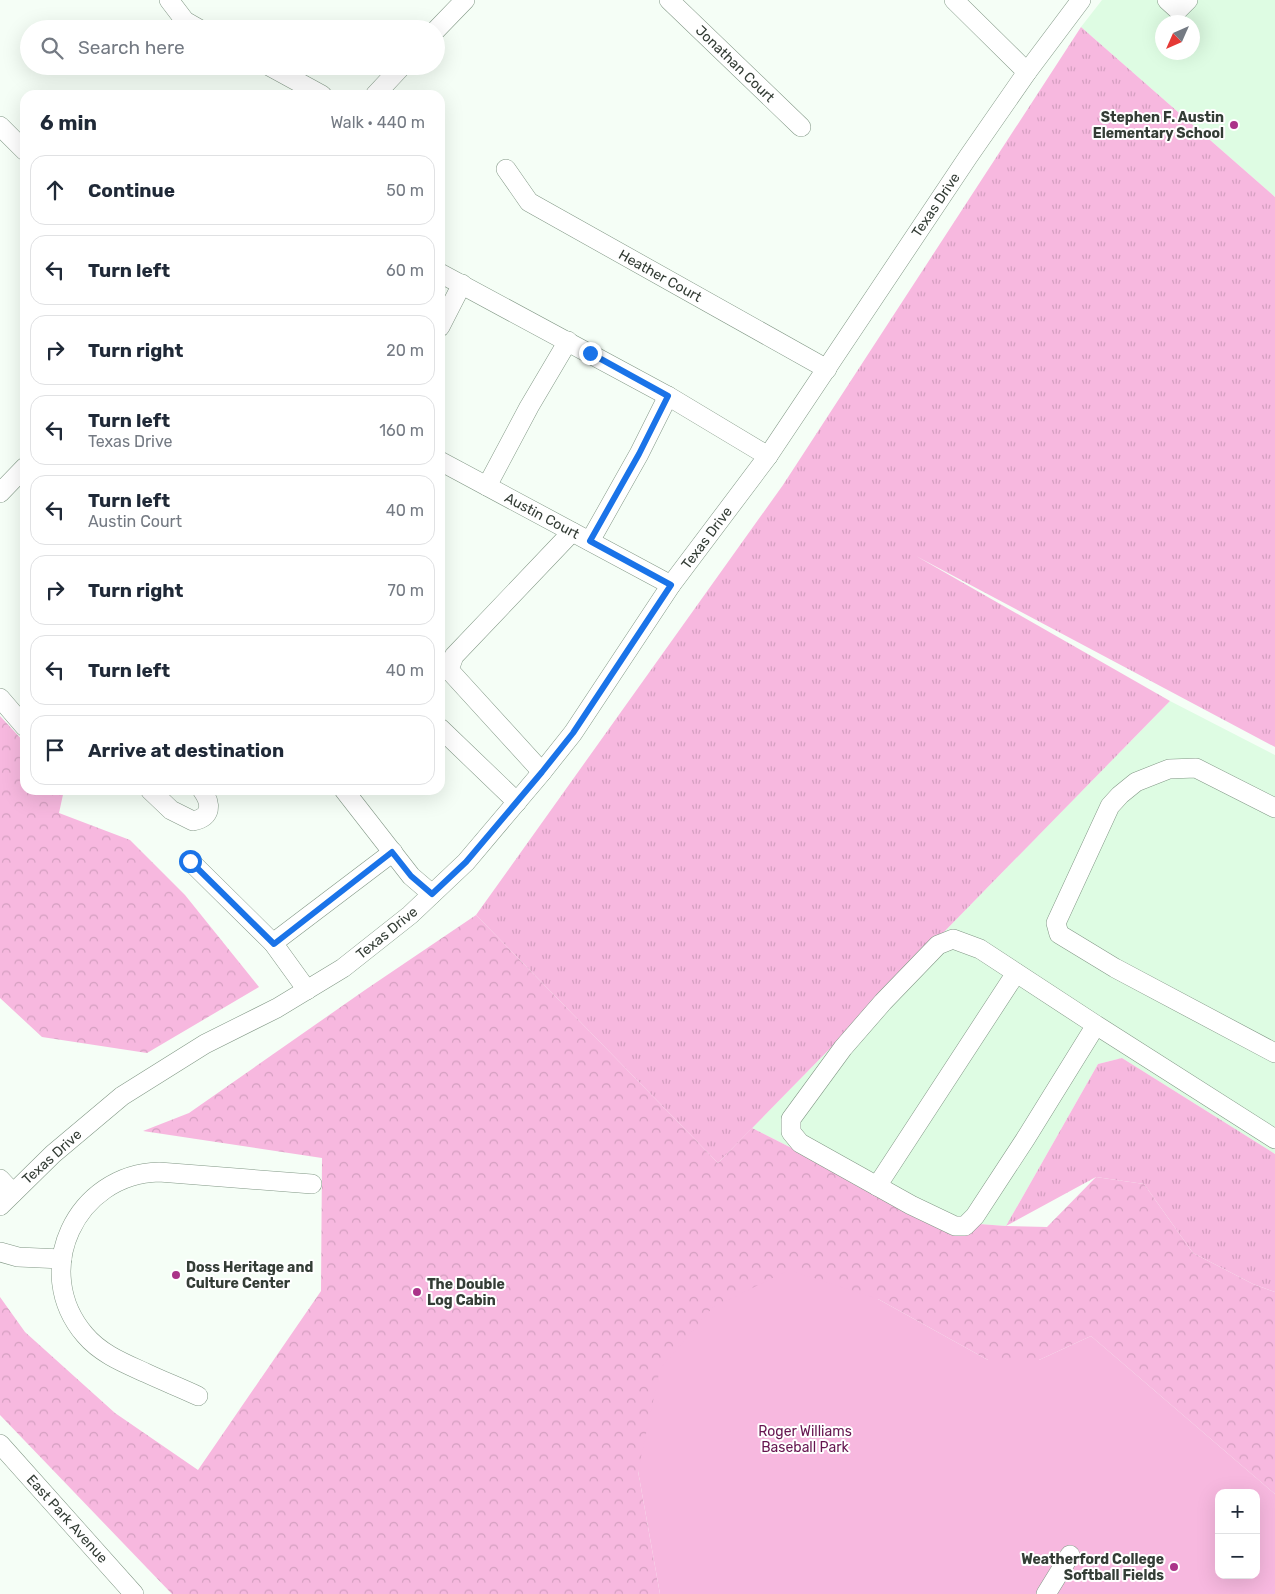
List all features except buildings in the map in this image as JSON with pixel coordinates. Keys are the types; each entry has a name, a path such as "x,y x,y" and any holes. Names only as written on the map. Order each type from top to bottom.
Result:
{"street":[{"path":"170,0 184,20"},
{"path":"445,21 465,0"},
{"name":"Jonathan Court","path":"669,0 801,127"},
{"path":"954,0 1027,72"},
{"name":"Texas Drive","path":"7,1199 53,1154 122,1096 205,1044 278,1008 343,968 410,915 466,862 573,733 671,585 768,456 968,157 1027,72 1081,0"},
{"path":"1167,0 1178,10 1188,0"},
{"path":"285,75 313,90"},
{"path":"380,90 394,75"},
{"path":"0,126 20,146"},
{"name":"Heather Court","path":"506,169 529,202 827,369"},
{"path":"445,276 668,396 768,456"},
{"path":"445,316 462,284"},
{"path":"487,486 529,407 568,341"},
{"path":"590,541 639,454 668,396"},
{"name":"Austin Court","path":"445,466 487,486 671,585"},
{"path":"0,493 20,472"},
{"path":"542,772 449,670 454,656 572,532"},
{"path":"0,698 20,721"},
{"path":"445,733 517,802"},
{"path":"1275,808 1196,768 1169,770 1136,782 1110,806 1056,923 1059,934 1115,968 1275,1053"},
{"path":"155,795 171,810 193,821 201,820 208,813 209,802 205,795"},
{"path":"348,795 411,876 432,894"},
{"path":"274,944 392,852"},
{"path":"190,861 274,944 307,990"},
{"path":"1096,1025 1026,1138 975,1216 965,1226 955,1226 911,1205 800,1143 791,1132 791,1119 843,1048 883,1002 938,945 953,938 980,949 1275,1139"},
{"path":"877,1186 1016,973"},
{"path":"198,1396 111,1357 91,1341 79,1328 67,1305 62,1280 64,1246 70,1229 84,1207 96,1195 110,1185 134,1175 159,1172 312,1184"},
{"path":"0,1179 7,1199"},
{"path":"0,1252 18,1257 62,1259"},
{"name":"East Park Avenue","path":"0,1444 134,1594"},
{"path":"1046,1594 1070,1555"}],"shaded area":[{"name":"Stephen F. Austin Elementary School","path":"1102,0 1275,0 1275,197 1081,27"},
{"path":"1170,701 1275,755 1275,1154 1122,1058 1098,1064 1006,1226 926,1220 843,1174 752,1128"}],"green space":[{"path":"1081,27 1275,197 1275,747 916,556 1170,701 718,1163 476,915 783,485"},
{"path":"0,716 20,738 20,795 63,795 59,813 130,840 185,895 259,987 147,1053 42,1037 0,998"},
{"path":"476,915 718,1163 752,1128 843,1174 926,1220 1006,1226 1047,1227 1096,1177 1144,1184 1193,1253 1253,1284 1275,1292 1275,1494 1091,1336 1039,1360 988,1360 878,1299 638,1471 660,1594 172,1594 0,1415 0,1297 25,1332 115,1413 198,1470 321,1291 322,1158 143,1131 189,1113"},
{"path":"1122,1058 1275,1154 1275,1292 1253,1284 1193,1253 1144,1184 1096,1177 1006,1226 1098,1064"},
{"name":"Roger Williams Baseball Park","path":"789,1270 878,1299 988,1360 1039,1360 1091,1336 1275,1494 1275,1594 660,1594 638,1471 660,1369 712,1308"}],"place":[{"name":"Stephen F. Austin Elementary School","path":"1234,125"},
{"name":"Doss Heritage and Culture Center","path":"176,1275"},
{"name":"The Double Log Cabin","path":"417,1292"},
{"name":"Weatherford College Softball Fields","path":"1174,1567"}],"route":[{"path":"190,861 274,944 392,852 411,876 432,894 466,862 573,733 671,585 590,541 639,454 668,396 590,353"}]}
